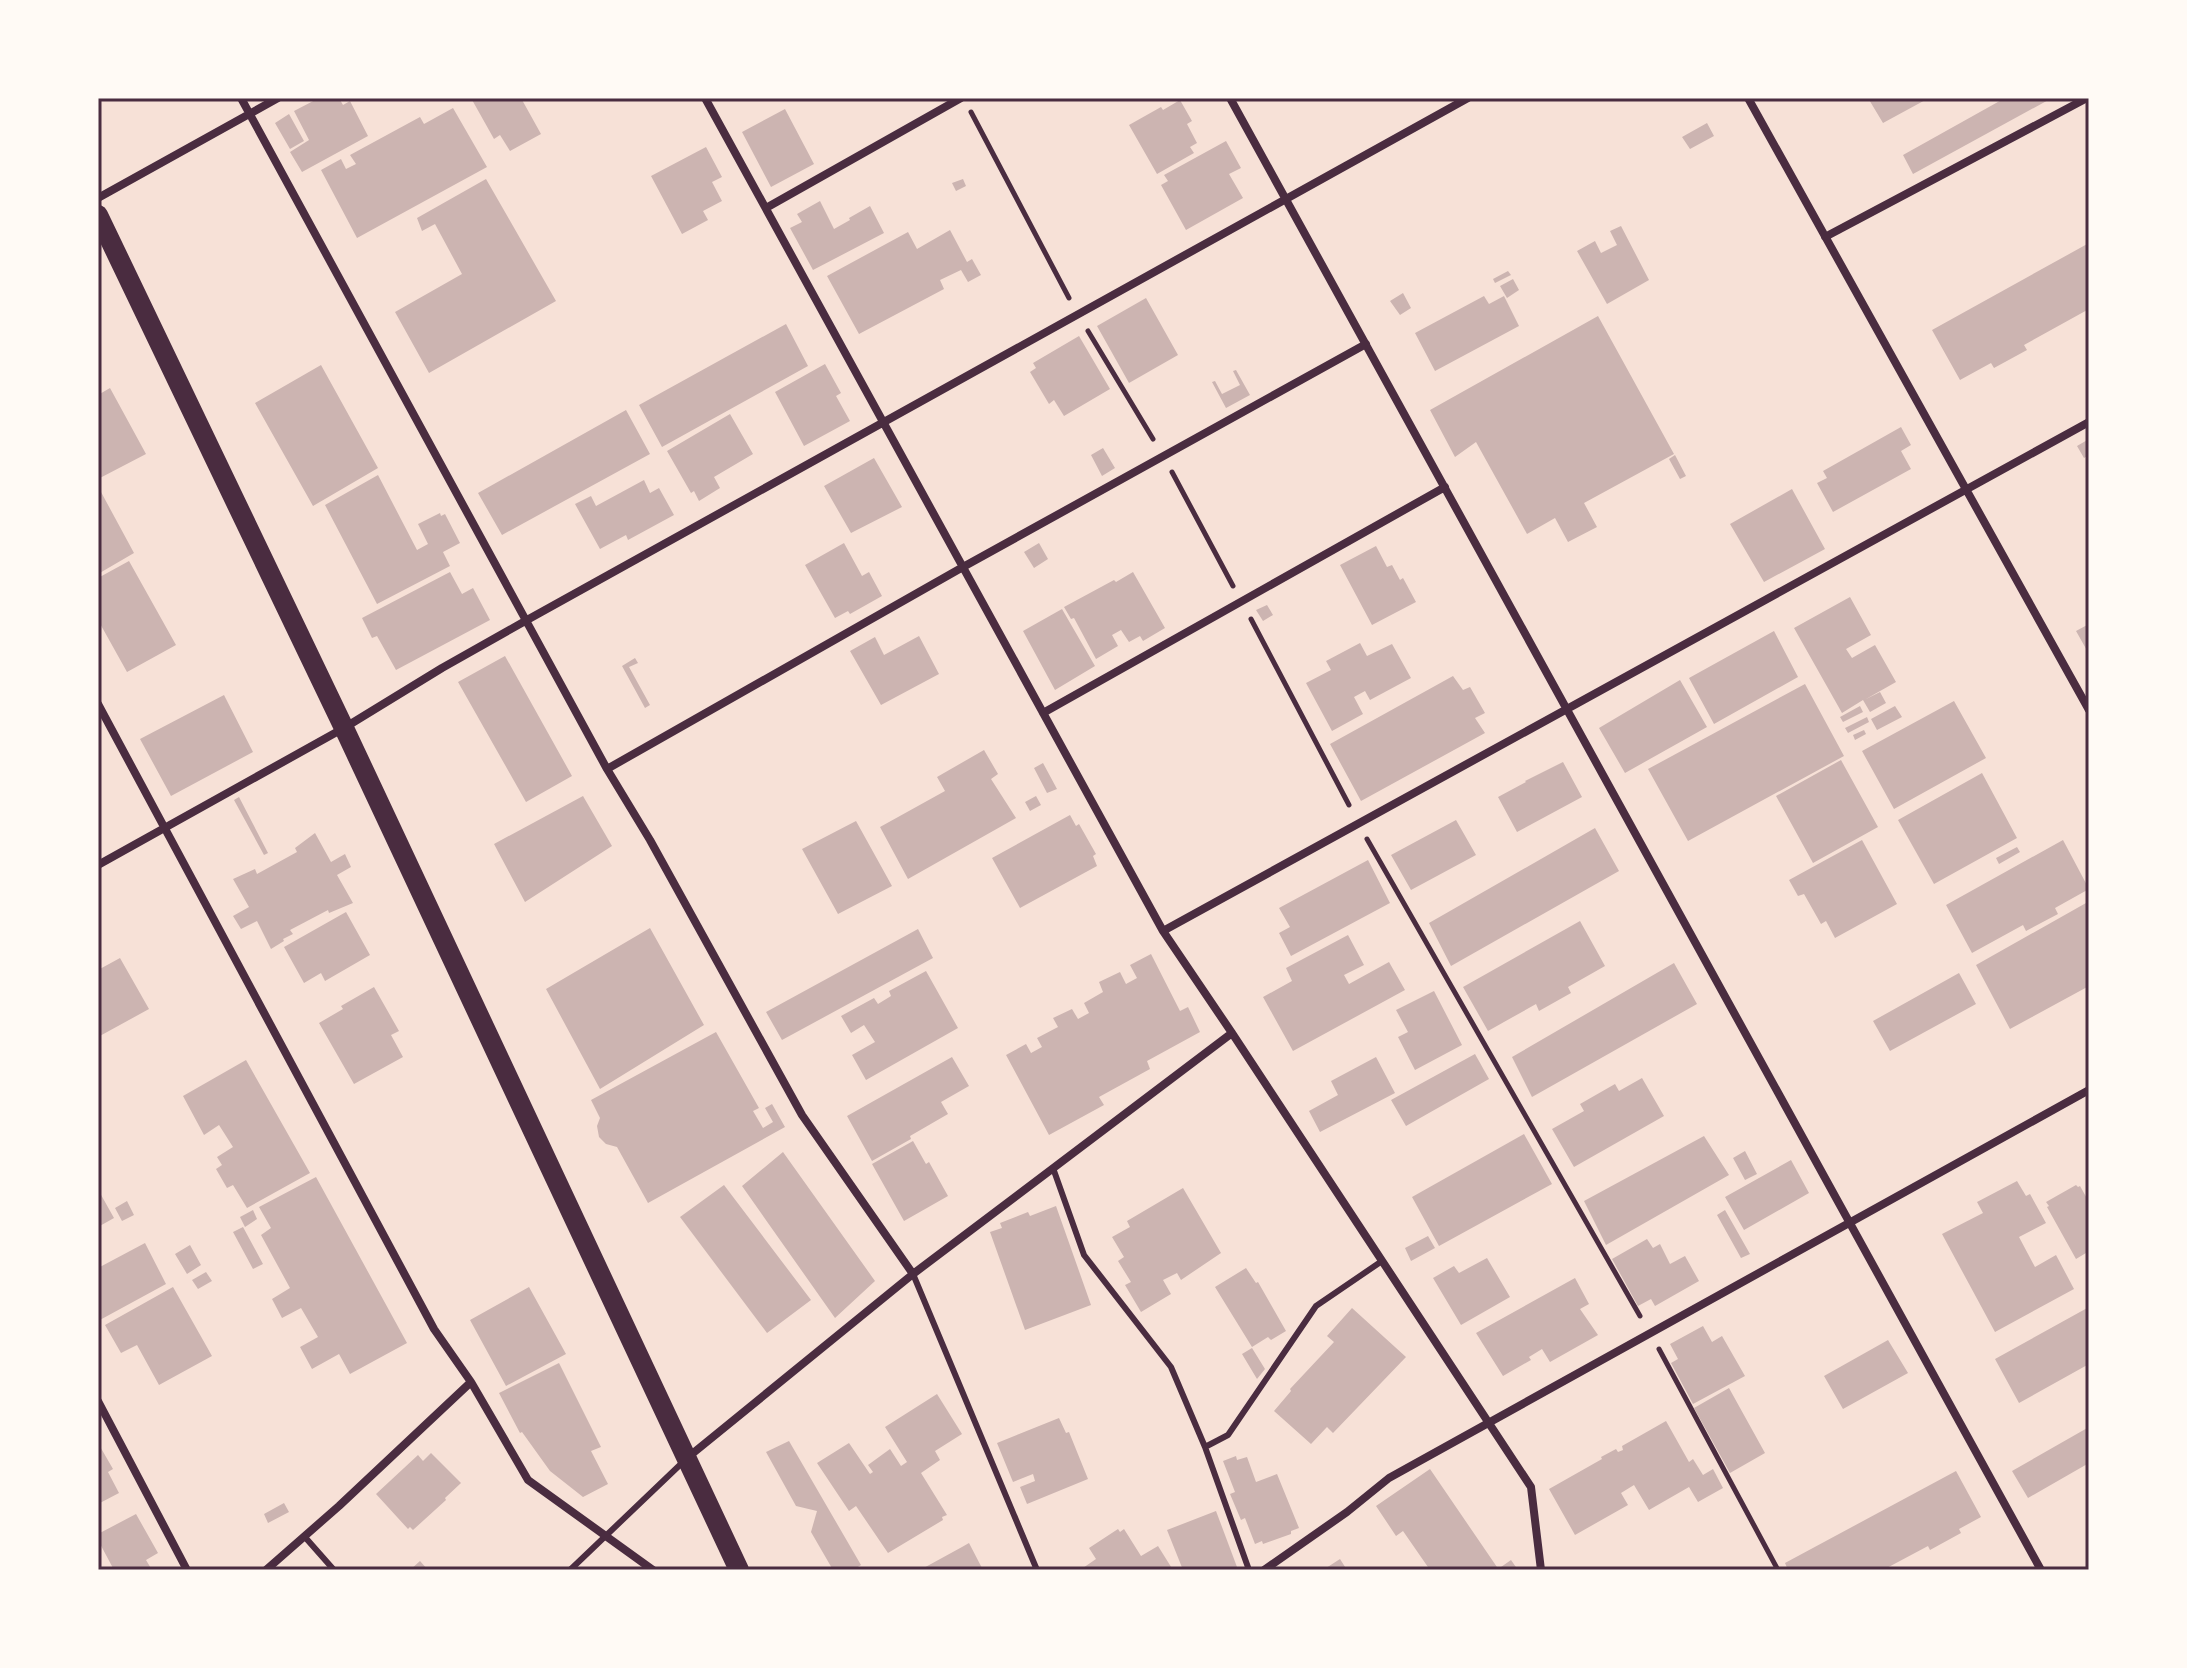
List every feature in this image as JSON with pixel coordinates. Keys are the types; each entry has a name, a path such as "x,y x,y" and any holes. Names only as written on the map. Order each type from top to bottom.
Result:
{"main road":[{"path":"98,215 104,246 344,728 739,1570"}],"street":[{"path":"241,98 607,769 650,840 802,1115 913,1274"},
{"path":"98,198 278,98"},
{"path":"705,98 1163,931 1531,1487 1541,1570"},
{"path":"766,208 961,98"},
{"path":"1230,98 2041,1570"},
{"path":"98,865 344,728 527,620 1468,98"},
{"path":"1748,98 2089,710"},
{"path":"1825,237 2087,98"},
{"path":"607,769 1366,344"},
{"path":"1163,931 2089,422"},
{"path":"1043,713 1445,487"},
{"path":"98,704 434,1329 471,1382 528,1480 653,1570"},
{"path":"686,1459 913,1274 1232,1033"},
{"path":"1264,1570 1347,1512 1389,1478 2089,1090"},
{"path":"266,1570 471,1382"},
{"path":"98,1401 187,1570"}],"lane":[{"path":"1053,1168 1084,1255 1171,1367 1205,1447 1249,1570"},
{"path":"1205,1447 1228,1435 1316,1306 1382,1261"},
{"path":"913,1274 1037,1570"},
{"path":"570,1570 686,1459"},
{"path":"304,1536 334,1570"}],"building":[{"path":"319,98 339,98 343,105 350,101 368,136 302,172 290,152 309,140 294,111"},
{"path":"471,98 521,98 541,134 510,151 500,135 494,139"},
{"path":"1868,98 1929,98 1883,123"},
{"path":"2005,98 2052,98 1913,174 1903,155"},
{"path":"1180,100 1192,121 1187,124 1197,143 1190,147 1194,153 1157,174 1129,125"},
{"path":"453,108 487,167 357,238 321,170 341,159 346,169 356,164 350,155 420,117 424,124"},
{"path":"785,109 814,164 771,187 742,132"},
{"path":"289,114 304,141 290,149 275,123"},
{"path":"1707,123 1714,136 1690,149 1682,137"},
{"path":"1226,141 1241,168 1229,174 1243,198 1186,230 1161,185 1168,181 1164,175"},
{"path":"706,147 722,177 712,182 722,201 703,211 708,220 682,234 651,176"},
{"path":"486,179 556,301 429,373 395,312 462,274 435,224 422,231 417,218"},
{"path":"963,179 966,186 956,191 952,183"},
{"path":"820,201 834,229 870,206 884,233 813,270 790,228 802,222 797,214"},
{"path":"1621,226 1649,280 1607,304 1577,251 1595,241 1601,253 1617,245 1610,231"},
{"path":"950,230 967,262 972,259 981,275 968,282 961,270 940,280 944,289 859,334 827,276 908,232 917,249"},
{"path":"2089,243 2089,309 2024,345 2027,350 1994,368 1991,363 1960,380 1932,330"},
{"path":"1508,271 1511,275 1495,283 1493,279"},
{"path":"1513,279 1519,290 1507,298 1500,286"},
{"path":"1403,293 1411,308 1400,315 1390,301"},
{"path":"1484,296 1489,304 1504,296 1519,326 1435,371 1415,333"},
{"path":"1146,298 1178,355 1129,383 1097,326"},
{"path":"1598,316 1674,454 1584,503 1597,527 1568,542 1555,518 1527,534 1476,442 1455,457 1430,410"},
{"path":"786,324 808,366 662,447 639,405"},
{"path":"1079,336 1110,389 1064,416 1054,400 1049,404 1030,372 1036,368 1033,363"},
{"path":"825,364 841,393 836,396 850,421 804,446 775,392"},
{"path":"321,365 378,468 313,506 255,403"},
{"path":"1236,370 1250,395 1226,408 1212,382 1215,381 1222,394 1240,385 1233,371"},
{"path":"110,388 146,454 98,479 98,395"},
{"path":"626,410 650,454 502,535 478,493"},
{"path":"730,414 753,454 714,477 720,488 699,501 694,491 691,493 667,451"},
{"path":"1901,427 1911,445 1901,451 1911,469 1833,512 1817,483 1827,478 1823,471"},
{"path":"2089,439 2089,455 2084,458 2077,446"},
{"path":"1103,448 1115,468 1102,476 1091,455"},
{"path":"1675,455 1686,476 1680,479 1669,459"},
{"path":"874,458 902,507 851,533 824,486"},
{"path":"378,475 417,550 428,544 418,524 440,513 441,516 445,514 460,543 443,552 450,566 377,604 325,505"},
{"path":"644,480 650,493 659,488 674,515 628,540 626,535 600,549 575,504 591,496 596,506"},
{"path":"1792,489 1825,549 1764,582 1730,524"},
{"path":"101,492 134,553 98,574 98,494"},
{"path":"844,543 862,576 869,572 882,596 850,614 848,611 835,618 805,565"},
{"path":"1039,543 1048,559 1034,568 1024,552"},
{"path":"1376,546 1387,567 1392,565 1400,580 1403,578 1416,602 1372,625 1340,565"},
{"path":"129,561 176,645 127,672 98,620 98,578"},
{"path":"450,572 462,594 473,588 490,620 396,670 377,636 372,638 362,618"},
{"path":"1133,572 1165,628 1143,641 1140,636 1129,642 1121,630 1112,635 1118,646 1096,659 1074,618 1071,619 1064,607"},
{"path":"1850,597 1871,635 1846,649 1852,658 1875,645 1896,682 1866,699 1880,692 1886,703 1870,712 1863,700 1842,713 1794,628"},
{"path":"1267,605 1273,615 1263,621 1256,610"},
{"path":"1062,609 1095,666 1055,690 1023,631"},
{"path":"2089,624 2089,654 2076,631"},
{"path":"1774,631 1798,677 1714,724 1689,678"},
{"path":"919,636 939,674 881,705 850,651 875,637 884,655"},
{"path":"1360,643 1367,656 1392,644 1411,678 1370,700 1365,691 1354,697 1363,714 1332,731 1306,683 1331,670 1326,661"},
{"path":"505,656 572,776 526,802 458,682"},
{"path":"635,658 638,663 629,667 650,705 645,708 622,666"},
{"path":"1453,676 1463,690 1470,687 1485,713 1475,718 1485,733 1361,801 1330,744"},
{"path":"1680,680 1707,727 1625,773 1599,728"},
{"path":"1805,684 1844,756 1688,841 1648,769"},
{"path":"224,695 253,752 171,796 140,739"},
{"path":"1954,701 1986,758 1894,809 1862,751"},
{"path":"1860,706 1863,712 1843,722 1840,717"},
{"path":"1895,706 1902,717 1877,730 1871,719"},
{"path":"1867,717 1869,722 1848,733 1845,728"},
{"path":"1864,730 1866,734 1855,740 1853,735"},
{"path":"984,750 998,774 991,779 1016,818 908,879 880,827 945,791 937,777"},
{"path":"1841,760 1878,827 1813,863 1776,796"},
{"path":"1563,762 1582,797 1517,832 1498,797"},
{"path":"1043,763 1057,789 1047,793 1034,768"},
{"path":"1982,773 2017,838 1934,884 1898,820"},
{"path":"583,796 612,846 525,902 494,844"},
{"path":"1036,796 1041,805 1030,811 1025,802"},
{"path":"239,797 268,853 264,855 234,800"},
{"path":"1070,815 1076,826 1079,824 1096,854 1093,856 1097,866 1020,908 992,858"},
{"path":"1456,820 1476,855 1411,890 1391,855"},
{"path":"856,821 892,886 838,914 802,849"},
{"path":"1595,828 1619,871 1451,966 1429,923"},
{"path":"315,833 331,862 345,854 351,867 337,875 353,903 329,913 328,910 290,930 293,934 271,949 257,921 241,929 233,916 249,907 233,879 255,869 257,874 297,852 295,848"},
{"path":"1862,840 1897,904 1835,938 1826,921 1821,924 1804,894 1798,896 1789,880"},
{"path":"2063,840 2089,889 2055,908 2058,914 2026,931 2023,925 1972,953 1946,905"},
{"path":"2017,847 2020,852 1999,864 1996,858"},
{"path":"1368,860 1390,903 1291,956 1279,933 1290,927 1279,908"},
{"path":"2086,903 2089,908 2089,986 2010,1029 1976,965"},
{"path":"346,912 370,955 325,981 321,973 304,983 284,947"},
{"path":"1580,921 1605,966 1568,987 1571,993 1539,1011 1536,1004 1488,1031 1463,987"},
{"path":"650,928 704,1025 600,1089 546,989"},
{"path":"918,929 933,958 782,1040 766,1012"},
{"path":"1348,935 1364,965 1344,975 1349,984 1389,962 1405,990 1293,1051 1263,997 1292,981 1286,968"},
{"path":"1151,954 1180,1011 1188,1007 1200,1032 1147,1061 1150,1069 1099,1097 1104,1105 1049,1135 1006,1055 1026,1044 1031,1053 1042,1047 1037,1038 1058,1027 1053,1018 1072,1009 1078,1019 1089,1013 1084,1003 1103,992 1099,982 1120,972 1126,984 1137,978 1130,965"},
{"path":"120,958 149,1009 98,1037 98,970"},
{"path":"1674,963 1697,1004 1532,1097 1512,1057"},
{"path":"926,971 958,1028 866,1080 852,1055 875,1042 864,1025 851,1033 841,1016 874,998 878,1004 891,996 889,991"},
{"path":"1959,973 1976,1004 1890,1051 1873,1021"},
{"path":"374,987 399,1031 391,1035 403,1057 354,1084 319,1023"},
{"path":"1434,991 1462,1045 1415,1070 1398,1037 1408,1032 1396,1010"},
{"path":"716,1032 759,1108 753,1111 763,1128 773,1122 765,1108 772,1104 785,1127 648,1203 617,1147 606,1144 599,1137 597,1126 600,1118 591,1100"},
{"path":"1475,1054 1489,1079 1406,1126 1391,1100"},
{"path":"952,1057 969,1086 941,1102 948,1114 872,1161 847,1116"},
{"path":"1376,1057 1395,1093 1320,1132 1309,1111 1338,1095 1331,1081"},
{"path":"246,1060 310,1173 247,1208 233,1185 227,1188 216,1169 222,1165 217,1157 233,1147 219,1125 204,1135 183,1096"},
{"path":"1642,1078 1664,1116 1574,1167 1552,1129 1584,1111 1580,1104 1615,1084 1619,1091"},
{"path":"1524,1134 1552,1184 1439,1246 1412,1197"},
{"path":"1704,1136 1729,1175 1606,1245 1584,1201"},
{"path":"913,1141 948,1196 904,1221 872,1164"},
{"path":"1745,1151 1757,1174 1745,1180 1733,1158"},
{"path":"783,1152 875,1281 835,1318 742,1186"},
{"path":"1791,1160 1809,1193 1744,1230 1725,1197"},
{"path":"316,1177 407,1343 350,1374 339,1354 312,1369 300,1347 318,1337 301,1308 282,1318 272,1299 290,1288 261,1235 271,1228 259,1207"},
{"path":"2017,1181 2026,1196 2030,1194 2046,1223 2019,1237 2035,1267 2056,1255 2074,1289 1995,1332 1942,1234 1983,1213 1977,1202"},
{"path":"724,1185 811,1300 767,1333 680,1217"},
{"path":"2076,1185 2080,1186 2089,1202 2089,1258 2086,1253 2076,1259 2046,1202"},
{"path":"1183,1188 1221,1253 1181,1280 1177,1273 1163,1280 1171,1294 1141,1312 1125,1285 1131,1282 1118,1261 1124,1257 1112,1237 1130,1227 1127,1221"},
{"path":"100,1193 114,1218 98,1227 98,1195"},
{"path":"127,1201 134,1215 122,1221 115,1208"},
{"path":"1056,1206 1091,1305 1025,1330 990,1232 1002,1228 1000,1223"},
{"path":"253,1210 257,1219 245,1227 240,1217"},
{"path":"1725,1210 1750,1254 1741,1258 1717,1215"},
{"path":"243,1227 263,1264 253,1269 233,1232"},
{"path":"1428,1236 1435,1248 1411,1261 1405,1248"},
{"path":"1647,1239 1653,1248 1660,1244 1670,1264 1685,1256 1699,1281 1655,1306 1651,1299 1638,1306 1612,1259"},
{"path":"145,1243 166,1284 98,1321 98,1268"},
{"path":"190,1245 201,1265 187,1274 175,1254"},
{"path":"1487,1258 1510,1297 1461,1325 1433,1278 1454,1266 1459,1273"},
{"path":"1246,1268 1258,1282 1286,1331 1252,1347 1215,1287"},
{"path":"206,1272 212,1281 198,1289 192,1280"},
{"path":"1575,1278 1589,1304 1580,1309 1598,1335 1550,1362 1542,1349 1529,1357 1531,1360 1503,1376 1476,1333"},
{"path":"173,1287 212,1356 159,1385 137,1345 121,1353 105,1325"},
{"path":"529,1287 566,1354 506,1386 470,1320"},
{"path":"2089,1307 2089,1364 2019,1403 1995,1359"},
{"path":"1352,1308 1406,1357 1333,1433 1327,1427 1311,1444 1274,1411 1334,1342 1327,1336"},
{"path":"1703,1326 1712,1342 1722,1336 1745,1376 1693,1404 1671,1363 1678,1359 1670,1344"},
{"path":"1888,1340 1908,1373 1843,1409 1824,1376"},
{"path":"1252,1348 1265,1369 1257,1379 1242,1354"},
{"path":"559,1363 601,1447 591,1451 608,1484 583,1497 550,1471 520,1433 499,1393"},
{"path":"1729,1388 1765,1453 1730,1473 1694,1408"},
{"path":"937,1394 962,1434 935,1451 940,1460 921,1473 947,1515 888,1553 856,1506 849,1511 817,1463 849,1443 870,1474 873,1472 868,1465 890,1449 901,1466 907,1462 885,1427"},
{"path":"1059,1418 1066,1433 1069,1432 1088,1479 1027,1504 1020,1487 1035,1481 1033,1474 1013,1482 997,1443"},
{"path":"1666,1421 1689,1462 1693,1459 1703,1475 1713,1469 1723,1488 1698,1502 1689,1487 1649,1510 1634,1485 1621,1493 1628,1505 1575,1535 1549,1489 1616,1449 1618,1452 1623,1450 1622,1446"},
{"path":"2089,1427 2089,1463 2028,1498 2012,1471"},
{"path":"789,1441 861,1565 853,1570 833,1570 811,1532 817,1511 796,1506 766,1452"},
{"path":"98,1443 113,1469 108,1472 119,1493 98,1504"},
{"path":"431,1453 461,1483 413,1530 408,1529 376,1494 418,1455 423,1461"},
{"path":"1236,1456 1237,1460 1247,1457 1256,1482 1277,1474 1299,1528 1291,1534 1255,1544 1245,1518 1241,1520 1230,1494 1235,1492 1223,1461"},
{"path":"1430,1469 1499,1570 1430,1570 1403,1531 1396,1536 1376,1506"},
{"path":"1956,1471 1981,1517 1959,1529 1961,1533 1883,1570 1788,1570 1785,1563"},
{"path":"284,1503 289,1512 268,1523 264,1514"},
{"path":"1216,1511 1237,1567 1231,1570 1183,1570 1167,1530"},
{"path":"136,1514 158,1553 146,1560 152,1570 114,1570 98,1540 98,1534"},
{"path":"1118,1529 1120,1532 1124,1529 1141,1556 1158,1546 1173,1570 1080,1570 1096,1559 1089,1548"},
{"path":"969,1543 983,1570 920,1570 962,1547"},
{"path":"1340,1559 1347,1570 1323,1570"},
{"path":"1511,1560 1518,1570 1503,1570 1501,1567"},
{"path":"420,1561 428,1570 410,1570"}]}
